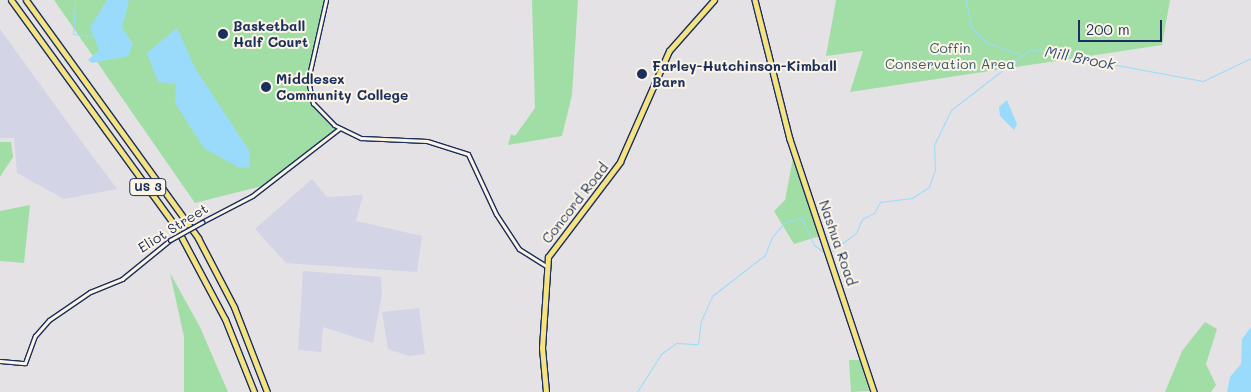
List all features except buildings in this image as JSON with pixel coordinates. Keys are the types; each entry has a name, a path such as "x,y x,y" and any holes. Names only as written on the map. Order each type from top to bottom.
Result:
{"highway":[{"name":"US 3","path":"11,0 176,227 226,319 254,392"},
{"name":"US 3","path":"26,0 198,238 234,307 268,392"}],"main road":[{"name":"Concord Road","path":"546,392 542,348 545,265 616,170 668,51 714,0"},
{"name":"Nashua Road","path":"755,0 781,102 874,392"}],"street":[{"path":"326,0 308,91 327,119 340,128 368,141 427,141 468,154 496,214 519,249 545,265"},
{"name":"Eliot Street","path":"0,361 24,363 35,336 49,320 90,292 119,280 170,240 277,178 340,128"}],"shaded area":[{"path":"0,29 117,189 64,199 17,173 14,138 0,138"},
{"path":"312,179 327,197 363,195 356,221 422,236 417,272 286,263 255,229"},
{"path":"303,271 381,277 382,294 373,343 323,327 321,352 298,350"},
{"path":"419,308 425,354 409,356 388,349 382,312"}],"green space":[{"path":"54,0 326,0 308,91 327,119 340,128 266,185 195,203"},
{"path":"532,0 578,0 572,95 562,136 508,145 511,134 515,136 535,108"},
{"name":"Coffin Conservation Area","path":"836,0 1170,0 1162,45 850,92 863,51 826,56"},
{"path":"0,142 11,142 13,157 0,177"},
{"path":"793,158 820,236 794,244 774,211 785,200"},
{"path":"30,205 24,263 0,261 0,211"},
{"path":"170,273 200,327 228,392 184,392 184,337"},
{"path":"1205,322 1217,329 1206,364 1216,385 1211,392 1165,392 1182,351"},
{"path":"849,360 860,360 869,391 851,392"}],"water":[{"path":"107,0 129,0 122,28 133,44 128,56 92,63 88,60 99,50 90,27"},
{"path":"177,28 195,68 250,152 249,167 240,168 204,148 175,103 176,84 158,82 147,53"},
{"path":"1007,100 1017,124 1014,130 1000,116 999,107"},
{"path":"1251,327 1251,392 1227,392 1230,377 1241,364 1242,339"}],"waterway":[{"path":"75,0 73,34 92,36"},
{"path":"966,0 971,27 986,42 1019,54"},
{"name":"Mill Brook","path":"832,251 856,233 862,219 874,213 880,202 912,198 929,187 935,170 934,145 951,110 1030,49 1203,81 1251,58"},
{"name":"Mill Brook","path":"637,392 661,354 676,343 698,344 701,321 712,296 765,255 772,237 784,223 802,218 814,245 825,253"}],"place":[{"name":"Basketball Half Court","path":"223,34"},
{"name":"Farley-Hutchinson-Kimball Barn","path":"642,74"},
{"name":"Middlesex Community College","path":"266,87"}]}
